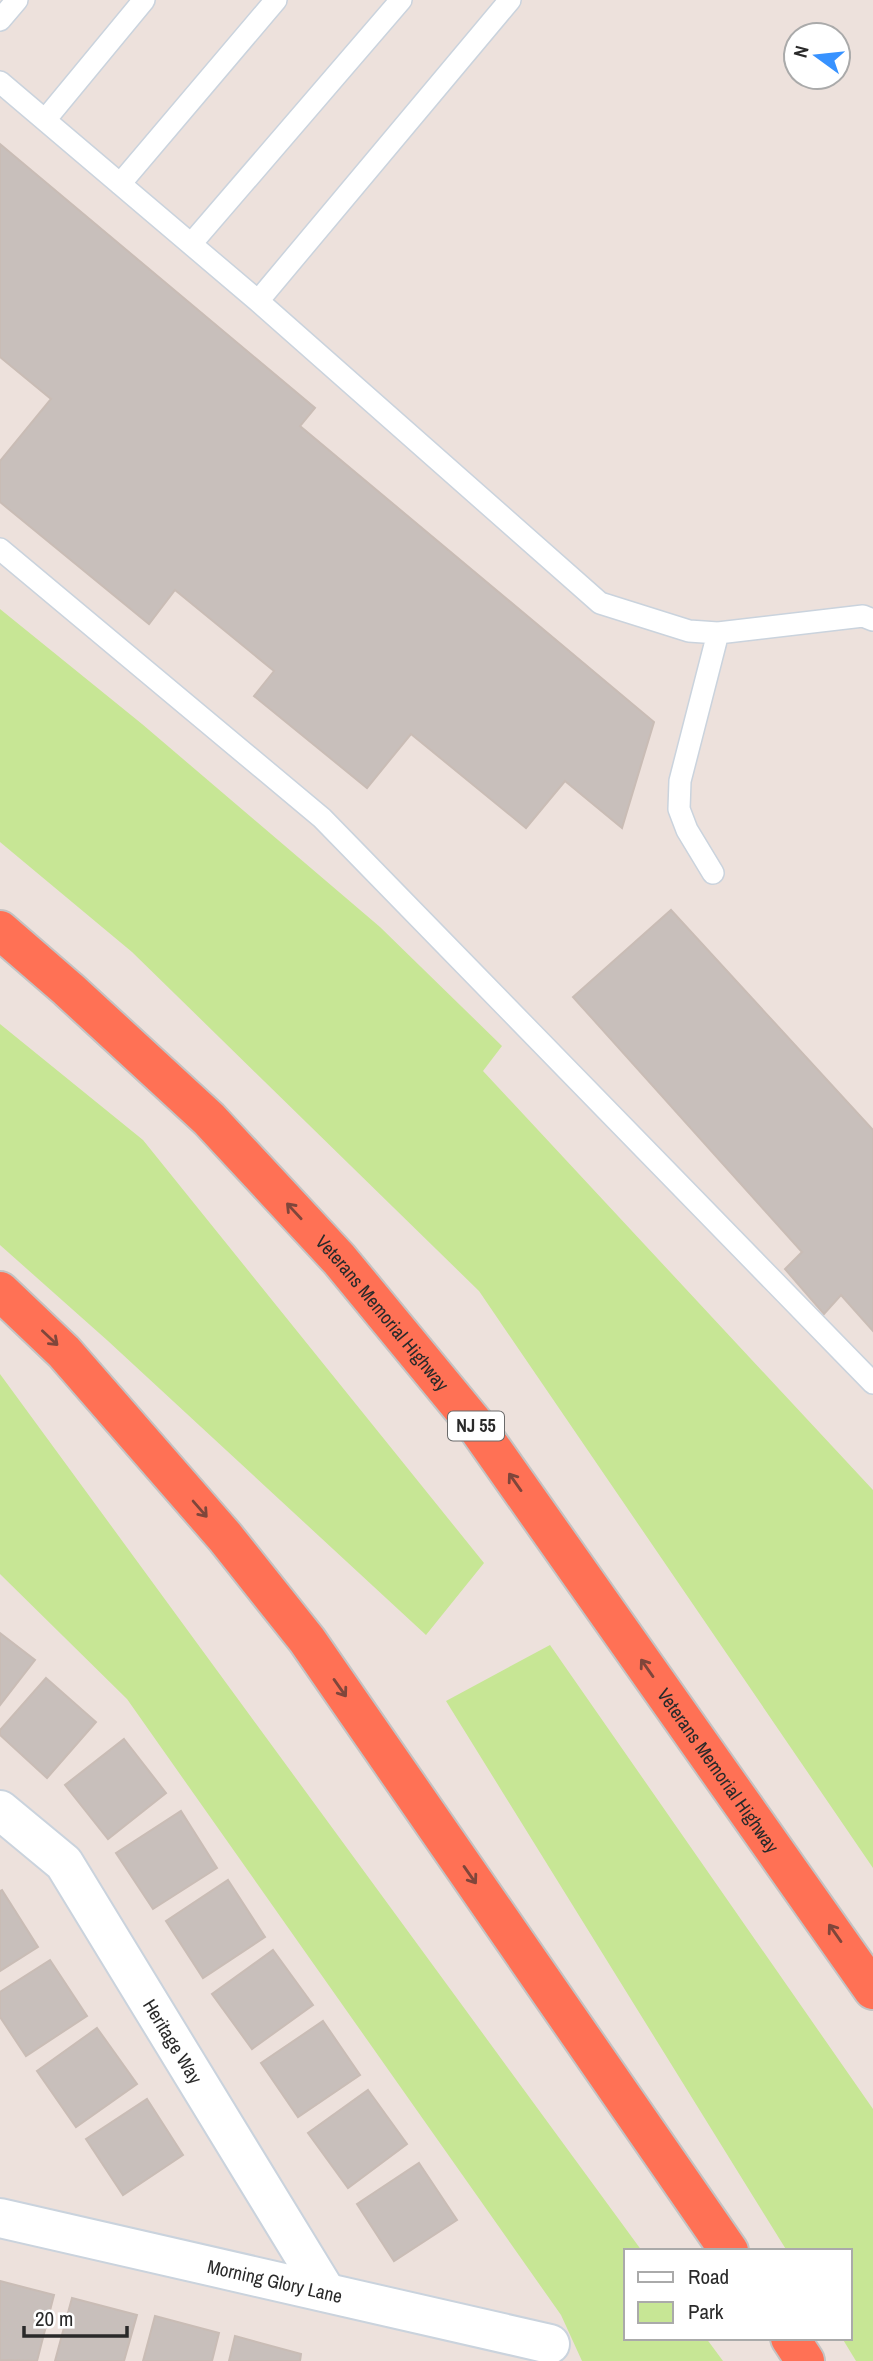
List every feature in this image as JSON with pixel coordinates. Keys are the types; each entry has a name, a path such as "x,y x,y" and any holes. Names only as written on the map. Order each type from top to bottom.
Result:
{"highway":[{"name":"Veterans Memorial Highway","path":"0,930 209,1119 339,1259 474,1423 873,1990"},
{"path":"0,1292 65,1352 225,1537 307,1640 728,2249"},
{"path":"791,2340 805,2361"}],"street":[{"name":"Heritage Way","path":"0,1810 64,1863 326,2292"},
{"name":"Morning Glory Lane","path":"0,2218 550,2344"}],"lane":[{"path":"0,20 17,0"},
{"path":"46,120 144,0"},
{"path":"120,184 276,0"},
{"path":"191,244 401,0"},
{"path":"258,301 510,0"},
{"path":"0,82 258,301 600,603 689,631 718,633 870,614"},
{"path":"0,549 322,818 873,1383"},
{"path":"713,873 687,830 679,809 680,781 718,633"}],"green space":[{"path":"0,609 142,724 380,927 502,1046 483,1071 873,1490 873,1868 479,1291 132,952 0,842"},
{"path":"0,1024 143,1140 484,1563 426,1635 108,1341 0,1245"},
{"path":"0,1374 641,2249 624,2249 624,2340 707,2340 723,2361 582,2361 561,2315 127,1699 0,1574"},
{"path":"550,1645 873,2109 873,2361 856,2361 843,2340 852,2340 852,2249 786,2249 446,1701"}],"building":[{"path":"0,144 315,408 300,426 654,722 622,828 565,781 526,828 411,734 367,788 254,696 274,671 175,590 149,624 0,502 0,461 51,399 0,357"},
{"path":"671,910 873,1130 873,1331 841,1295 824,1314 785,1269 802,1252 573,997"},
{"path":"0,1633 35,1660 0,1705"},
{"path":"46,1678 96,1722 47,1778 0,1735 0,1730"},
{"path":"124,1739 166,1793 108,1839 65,1785"},
{"path":"181,1811 217,1868 153,1909 116,1853"},
{"path":"228,1880 265,1937 203,1978 166,1921"},
{"path":"2,1890 38,1947 0,1971 0,1891"},
{"path":"273,1950 313,2005 252,2049 212,1994"},
{"path":"50,1960 87,2016 26,2056 0,2017 0,1992"},
{"path":"323,2021 360,2075 298,2117 261,2063"},
{"path":"97,2028 137,2084 76,2127 37,2071"},
{"path":"368,2090 407,2144 348,2188 308,2133"},
{"path":"147,2099 183,2155 123,2195 86,2139"},
{"path":"419,2163 457,2220 394,2261 357,2204"},
{"path":"0,2281 54,2295 37,2361 0,2360"},
{"path":"72,2298 137,2315 124,2361 55,2361"},
{"path":"155,2316 219,2333 212,2361 143,2361"},
{"path":"235,2336 301,2354 300,2361 229,2361"}]}
